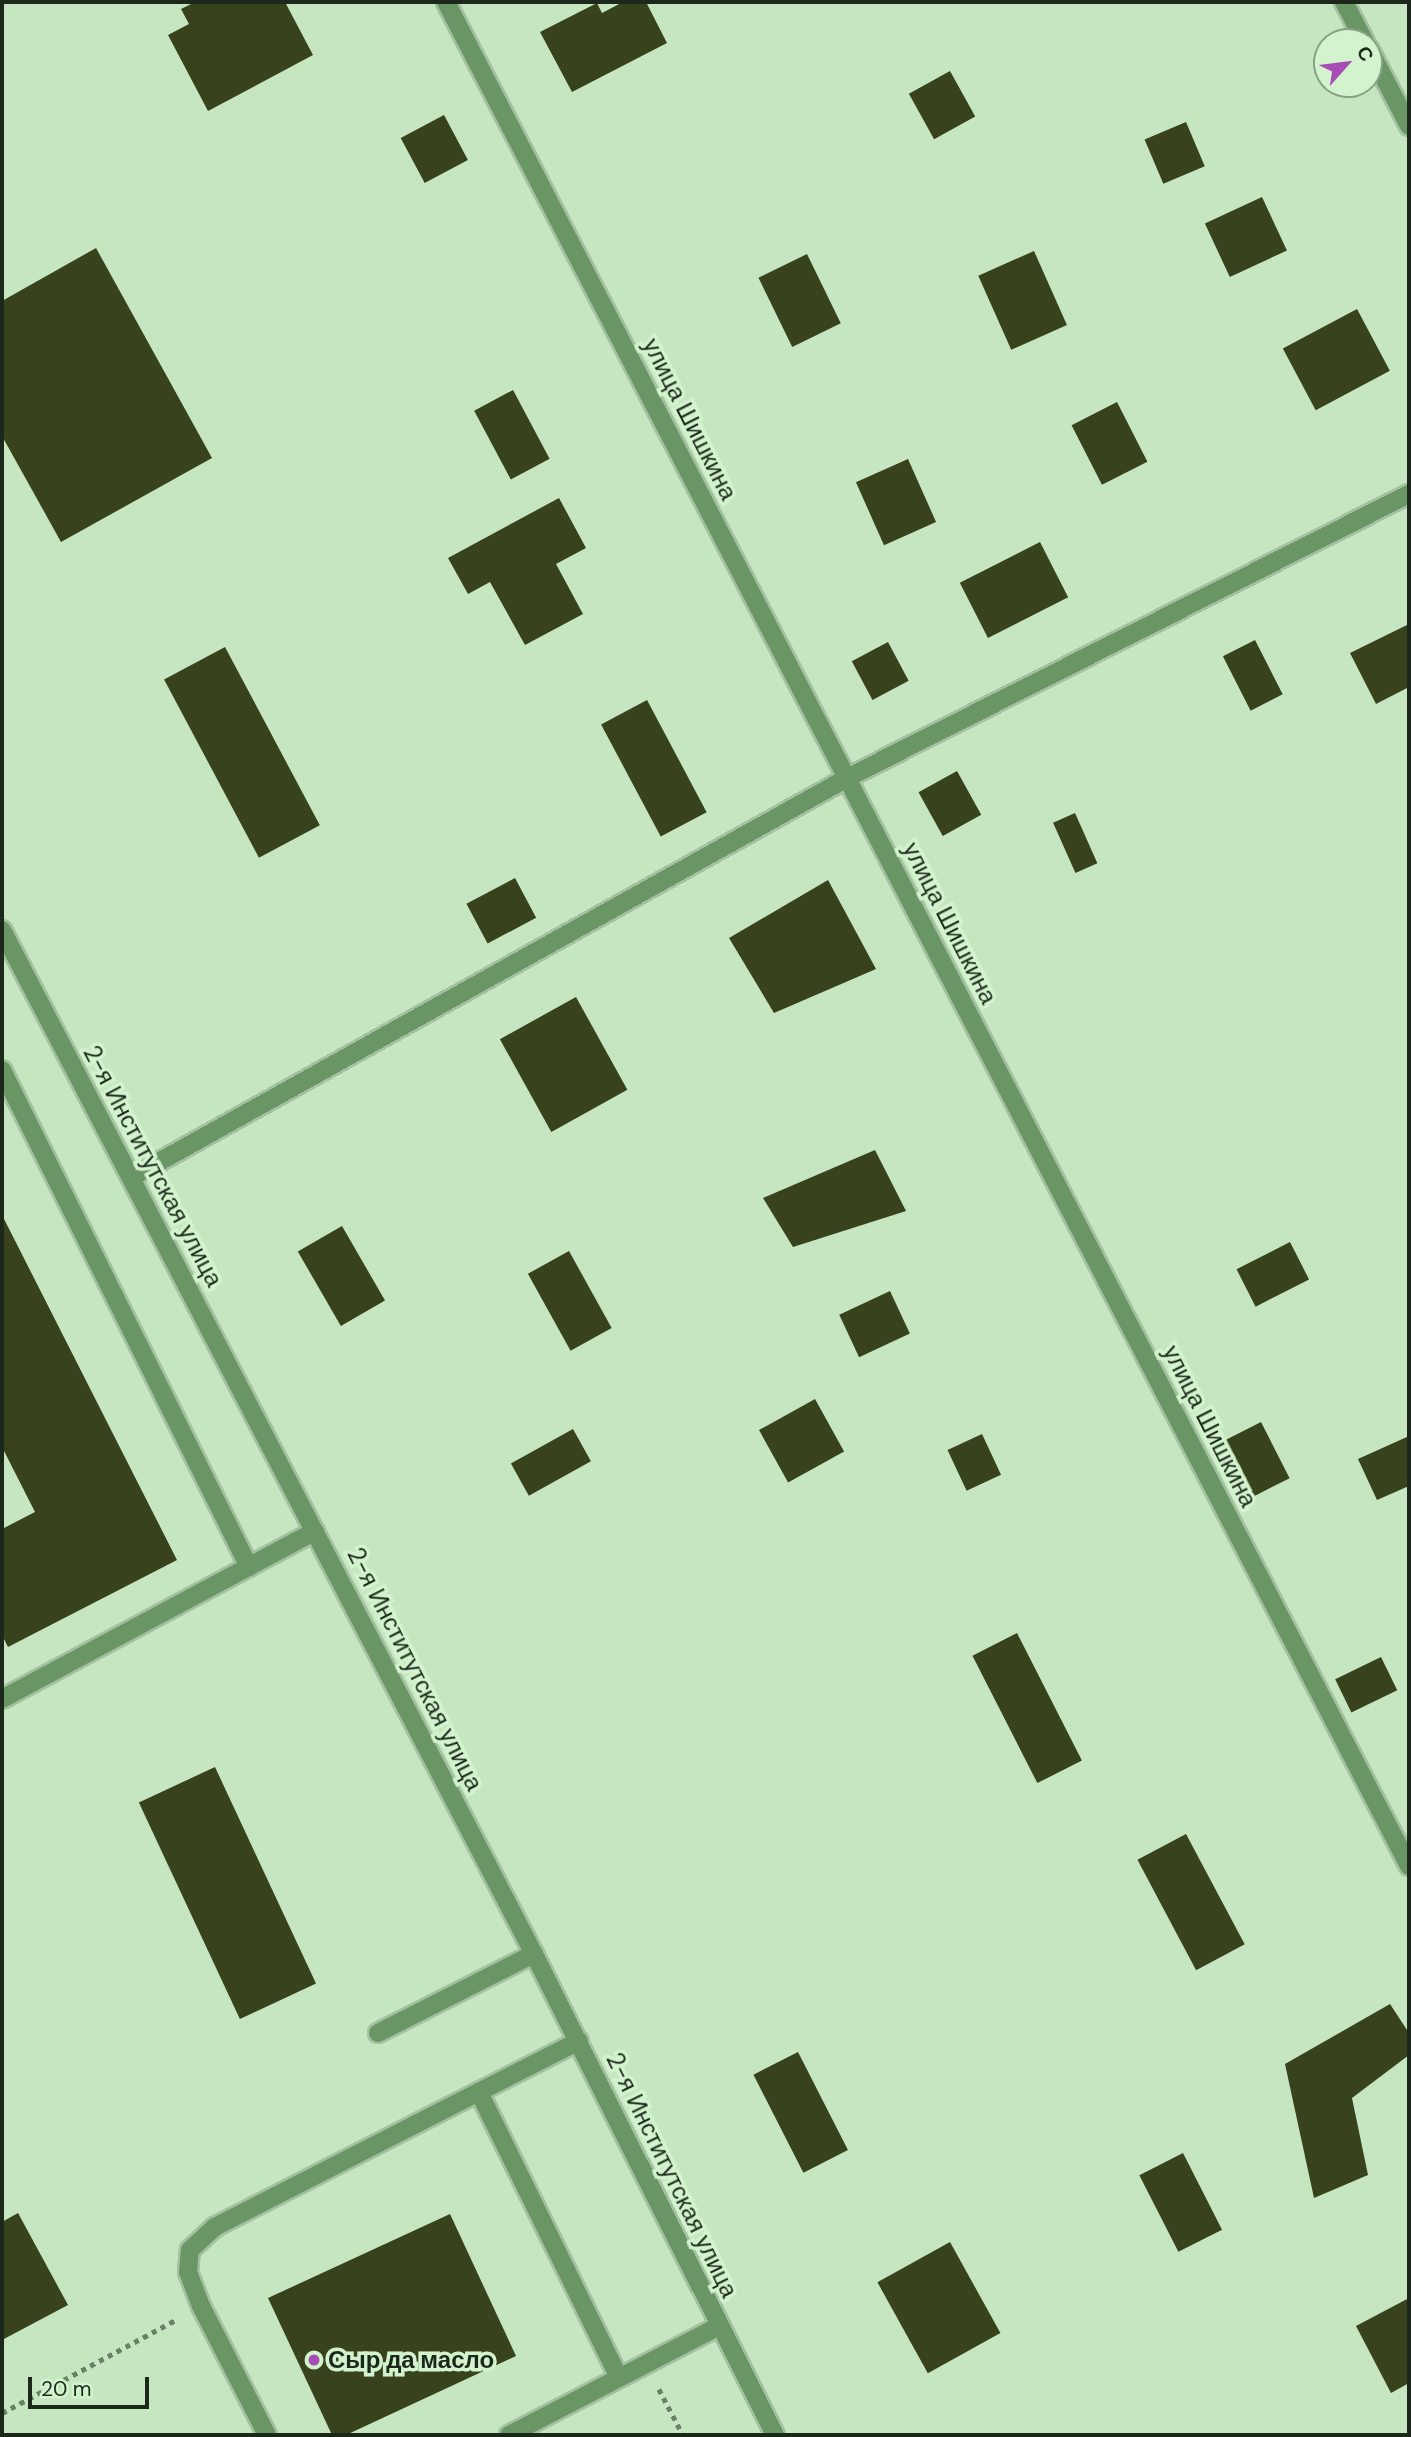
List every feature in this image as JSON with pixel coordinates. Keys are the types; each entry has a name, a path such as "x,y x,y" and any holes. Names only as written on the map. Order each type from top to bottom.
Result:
{"street":[{"name":"улица Шишкина","path":"446,2 1409,1866"},
{"path":"1344,2 1358,28"},
{"path":"1383,76 1409,126"},
{"path":"132,1177 847,778 1409,495"},
{"name":"2-я Институтская улица","path":"2,930 7,954 132,1177 579,2041 775,2435"},
{"path":"2,1070 249,1567"},
{"path":"2,1699 315,1531"},
{"path":"378,2033 534,1954"},
{"path":"267,2435 201,2306 188,2272 199,2238 579,2041"},
{"path":"479,2092 619,2378"},
{"path":"509,2435 719,2326"}],"path":[{"path":"2,2413 201,2306"},
{"path":"646,2364 683,2435"}],"building":[{"path":"195,2 285,2 313,55 208,111 168,35 189,24 181,9"},
{"path":"623,2 646,2 667,43 572,92 540,32 597,3 602,13"},
{"path":"950,71 975,116 934,139 909,94"},
{"path":"444,115 468,160 425,183 401,138"},
{"path":"1186,122 1205,166 1163,184 1145,140"},
{"path":"1262,197 1287,250 1230,277 1205,224"},
{"path":"96,248 212,458 61,542 2,436 2,301"},
{"path":"1034,251 1067,325 1011,350 978,276"},
{"path":"807,254 841,323 792,347 758,278"},
{"path":"1357,309 1390,371 1316,410 1283,348"},
{"path":"513,390 550,459 511,480 474,411"},
{"path":"1117,402 1147,462 1102,485 1072,425"},
{"path":"908,459 936,522 884,545 856,482"},
{"path":"559,498 586,548 556,564 583,614 525,645 490,582 468,594 448,558"},
{"path":"1040,542 1068,597 988,638 960,583"},
{"path":"1409,624 1409,687 1376,704 1350,653"},
{"path":"1255,640 1283,694 1251,711 1223,656"},
{"path":"888,642 909,681 872,700 852,661"},
{"path":"225,647 320,825 259,858 164,679"},
{"path":"647,700 707,812 661,837 601,724"},
{"path":"957,771 981,815 943,836 919,792"},
{"path":"1075,813 1097,863 1075,873 1053,823"},
{"path":"515,878 536,918 488,944 466,904"},
{"path":"828,880 876,969 774,1013 729,938"},
{"path":"576,997 627,1090 551,1132 500,1039"},
{"path":"875,1150 906,1211 793,1247 763,1198"},
{"path":"2,1215 177,1560 8,1647 2,1635 2,1529 35,1512 2,1447"},
{"path":"342,1226 385,1300 341,1326 298,1252"},
{"path":"1290,1242 1309,1279 1256,1307 1237,1269"},
{"path":"569,1251 612,1328 571,1351 528,1274"},
{"path":"890,1291 910,1334 859,1357 839,1315"},
{"path":"815,1399 844,1451 788,1483 759,1430"},
{"path":"1261,1422 1290,1478 1247,1500 1218,1444"},
{"path":"573,1429 591,1461 529,1496 511,1463"},
{"path":"982,1434 1001,1475 967,1491 948,1450"},
{"path":"1409,1436 1409,1486 1377,1500 1358,1459"},
{"path":"1017,1633 1082,1760 1037,1783 972,1656"},
{"path":"1381,1657 1397,1690 1351,1713 1335,1679"},
{"path":"215,1767 316,1984 240,2019 139,1802"},
{"path":"1186,1834 1245,1944 1196,1970 1137,1860"},
{"path":"1390,2004 1409,2033 1409,2055 1352,2098 1368,2175 1314,2198 1285,2064"},
{"path":"798,2052 848,2150 803,2173 753,2075"},
{"path":"1183,2153 1222,2230 1178,2252 1139,2175"},
{"path":"18,2213 68,2305 2,2340 2,2222"},
{"path":"450,2214 516,2356 346,2435 332,2435 268,2298"},
{"path":"950,2242 1000,2333 928,2373 877,2282"},
{"path":"1409,2298 1409,2383 1391,2393 1356,2326"}],"place":[{"name":"Сыр да масло","path":"314,2360"}]}
